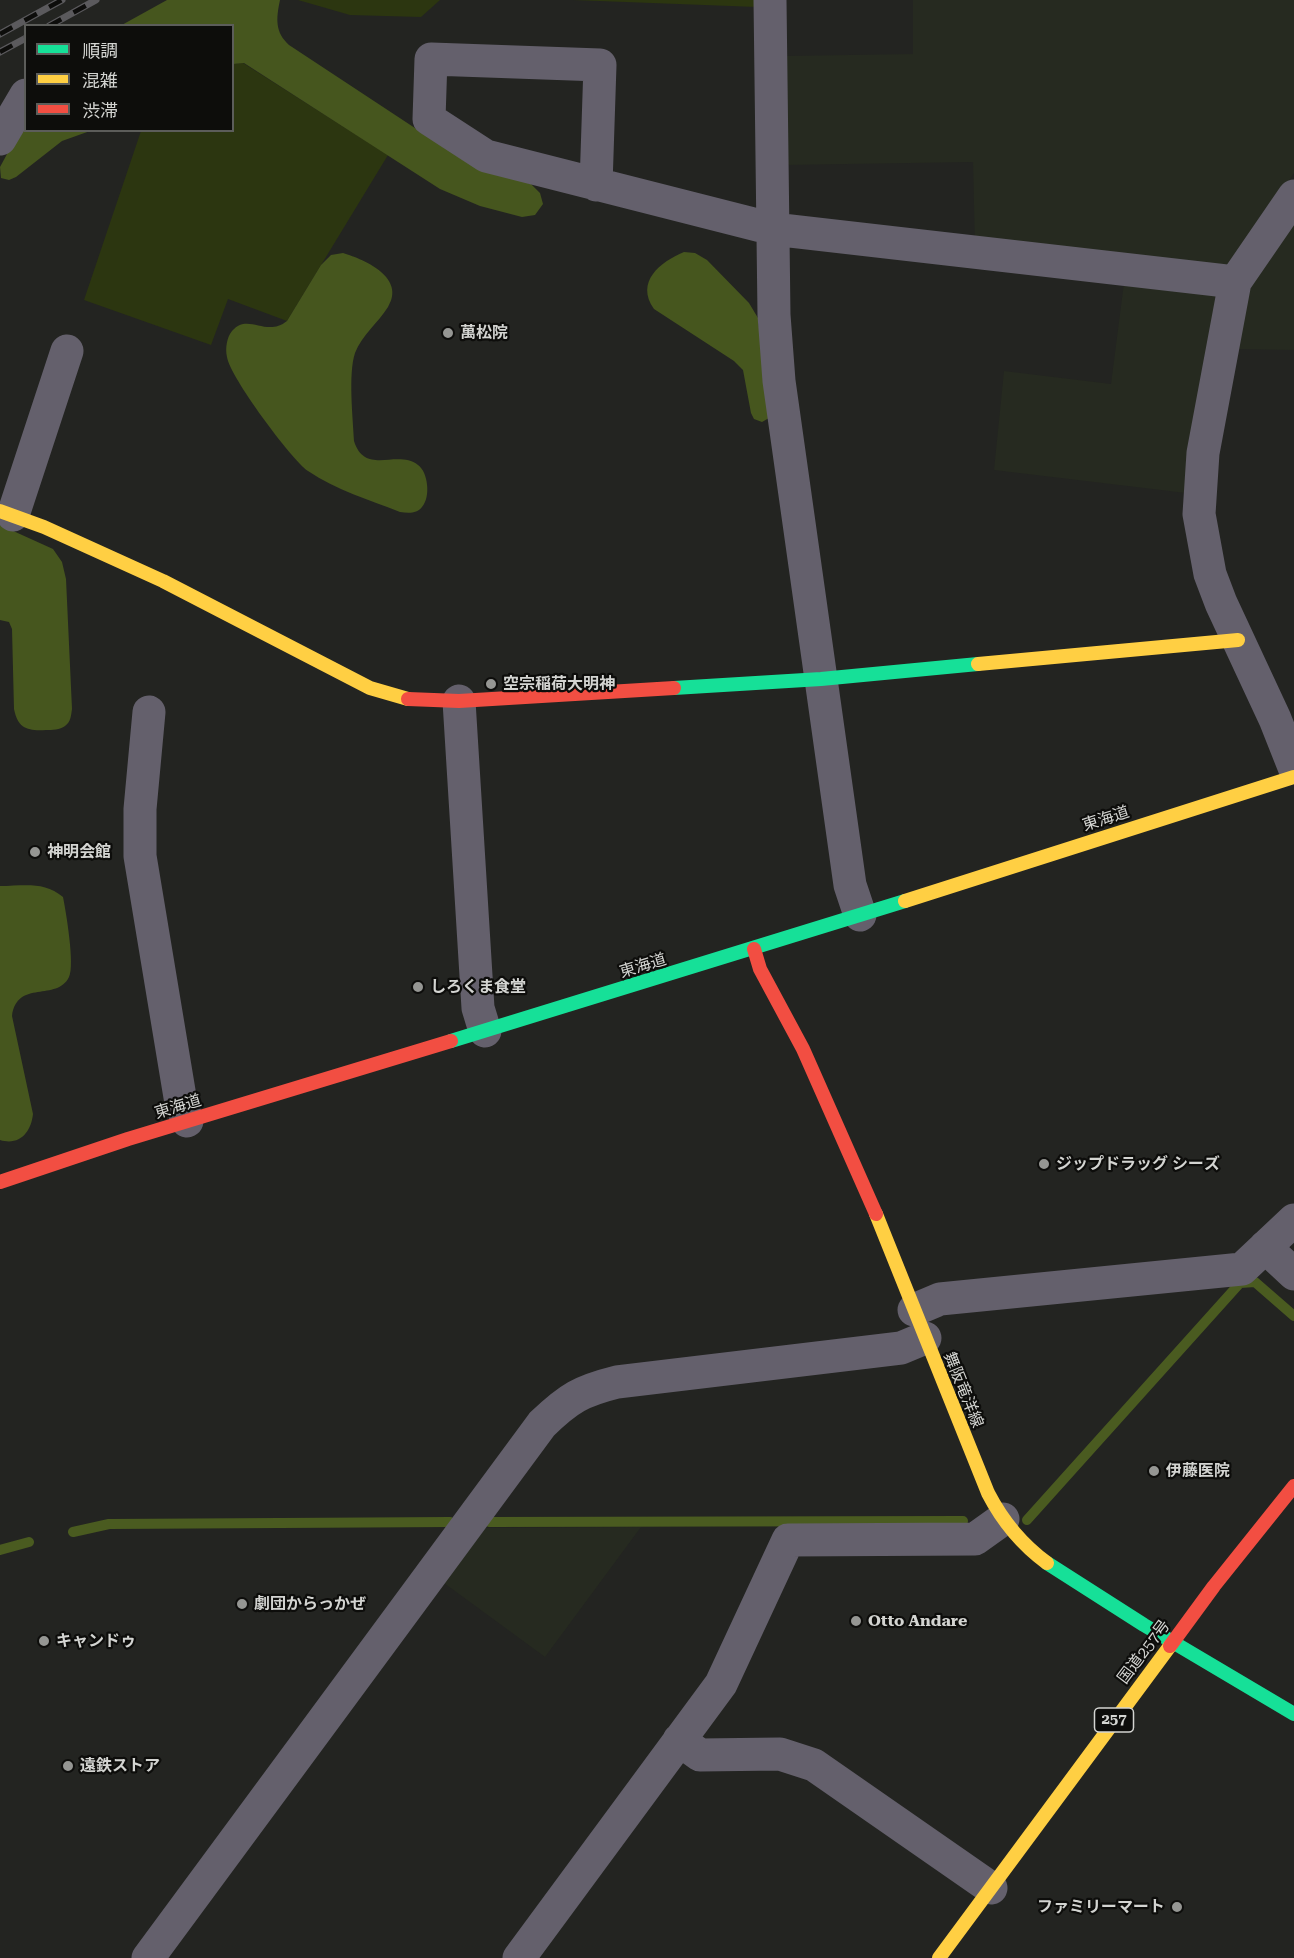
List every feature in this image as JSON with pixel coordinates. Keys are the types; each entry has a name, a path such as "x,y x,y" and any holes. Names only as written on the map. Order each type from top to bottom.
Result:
{"main road":[{"path":"6,513 44,527 163,581 381,693 414,701 459,701 822,679 1238,640"},
{"name":"東海道","path":"0,1182 187,1121 754,949 1294,777"},
{"name":"舞阪竜洋線","path":"754,949 760,969 812,1070 877,1217 994,1507 1012,1532 1033,1553 1127,1615 1294,1714"},
{"name":"国道257号","path":"939,1958 1172,1641 1294,1486"}],"street":[{"path":"770,0 774,315 779,381 850,885 860,915"},
{"path":"596,184 600,65 431,58 429,119 486,156 596,184 773,229 1235,282"},
{"path":"0,139 24,98"},
{"path":"1294,196 1235,282 1203,453 1199,514 1210,574 1294,767"},
{"path":"6,513 67,351"},
{"path":"459,701 478,1008 485,1031"},
{"path":"149,712 140,808 140,856 180,1097 187,1121"},
{"path":"147,1958 542,1424 563,1404 589,1389 617,1382 901,1348 940,1299 1242,1269 1294,1220"},
{"path":"1265,1248 1294,1274"},
{"path":"519,1958 721,1684 788,1540 975,1539 1003,1519"},
{"path":"680,1740 700,1755 780,1754 814,1766 991,1888"}],"shaded area":[{"path":"913,0 1294,0 1294,173 1224,276 975,247 973,162 785,165 783,56 913,54"},
{"path":"1294,219 1294,350 1235,349 1248,287"},
{"path":"1125,275 1221,286 1186,493 994,470 1004,371 1111,384"},
{"path":"641,1527 545,1657 444,1583 485,1528"}],"green space":[{"path":"167,0 280,0 279,30 289,45 468,163 531,184 540,193 543,204 535,215 522,217 480,206 440,189 244,63 234,64 234,24 124,24"},
{"path":"298,0 440,0 421,17 350,15"},
{"path":"573,0 757,0 757,7"},
{"path":"243,63 388,155 287,321 228,299 211,345 84,300 141,132 234,132 234,64"},
{"path":"24,123 24,132 87,132 62,141 9,180 1,178 0,167"},
{"path":"684,252 695,253 707,260 749,303 758,318 769,418 762,422 754,419 751,413 743,370 734,361 654,309 649,299 647,290 653,274 667,261"},
{"path":"343,253 362,260 381,272 392,287 392,297 388,307 362,340 355,353 351,384 354,441 359,451 366,457 374,460 401,459 410,461 421,468 426,479 427,497 422,507 415,512 400,512 365,499 330,484 308,471 262,417 239,382 227,357 227,343 232,331 244,324 272,327 287,321 321,265 331,255"},
{"path":"0,525 53,549 62,562 66,579 72,709 68,722 58,729 29,729 18,721 14,709 12,629 9,622 0,620"},
{"path":"0,886 41,886 63,897 71,962 69,977 63,984 56,988 29,994 15,1005 12,1016 33,1114 27,1132 13,1141 0,1140"}],"waterway":[{"path":"1027,1520 1240,1283 1255,1282 1294,1316"},
{"path":"489,1522 963,1521"},
{"path":"73,1532 109,1524 450,1522"},
{"path":"0,1550 29,1542"}],"railway":[{"path":"0,34 62,0"},
{"path":"53,24 96,0"},
{"path":"0,52 24,39"}],"traffic: fast":[{"path":"674,688 821,679 978,664"},
{"path":"451,1041 905,901"},
{"path":"1047,1563 1144,1625 1294,1714"}],"traffic: slow":[{"path":"0,511 44,527 163,581 370,688 408,699"},
{"path":"978,664 1238,640"},
{"path":"905,901 1294,777"},
{"path":"876,1214 988,1493 1013,1532 1047,1563"},
{"path":"939,1958 1170,1646"}],"traffic: jam":[{"path":"408,699 459,701 674,688"},
{"path":"754,949 760,969 803,1049 876,1214"},
{"path":"0,1182 128,1139 451,1041"},
{"path":"1170,1646 1214,1586 1294,1486"}],"place":[{"name":"萬松院","path":"448,333"},
{"name":"空宗稲荷大明神","path":"491,684"},
{"name":"神明会館","path":"35,852"},
{"name":"しろくま食堂","path":"418,987"},
{"name":"ジップドラッグ シーズ","path":"1044,1164"},
{"name":"伊藤医院","path":"1154,1471"},
{"name":"劇団からっかぜ","path":"242,1604"},
{"name":"Otto Andare","path":"856,1621"},
{"name":"キャンドゥ","path":"44,1641"},
{"name":"遠鉄ストア","path":"68,1766"},
{"name":"ファミリーマート","path":"1177,1907"}]}
